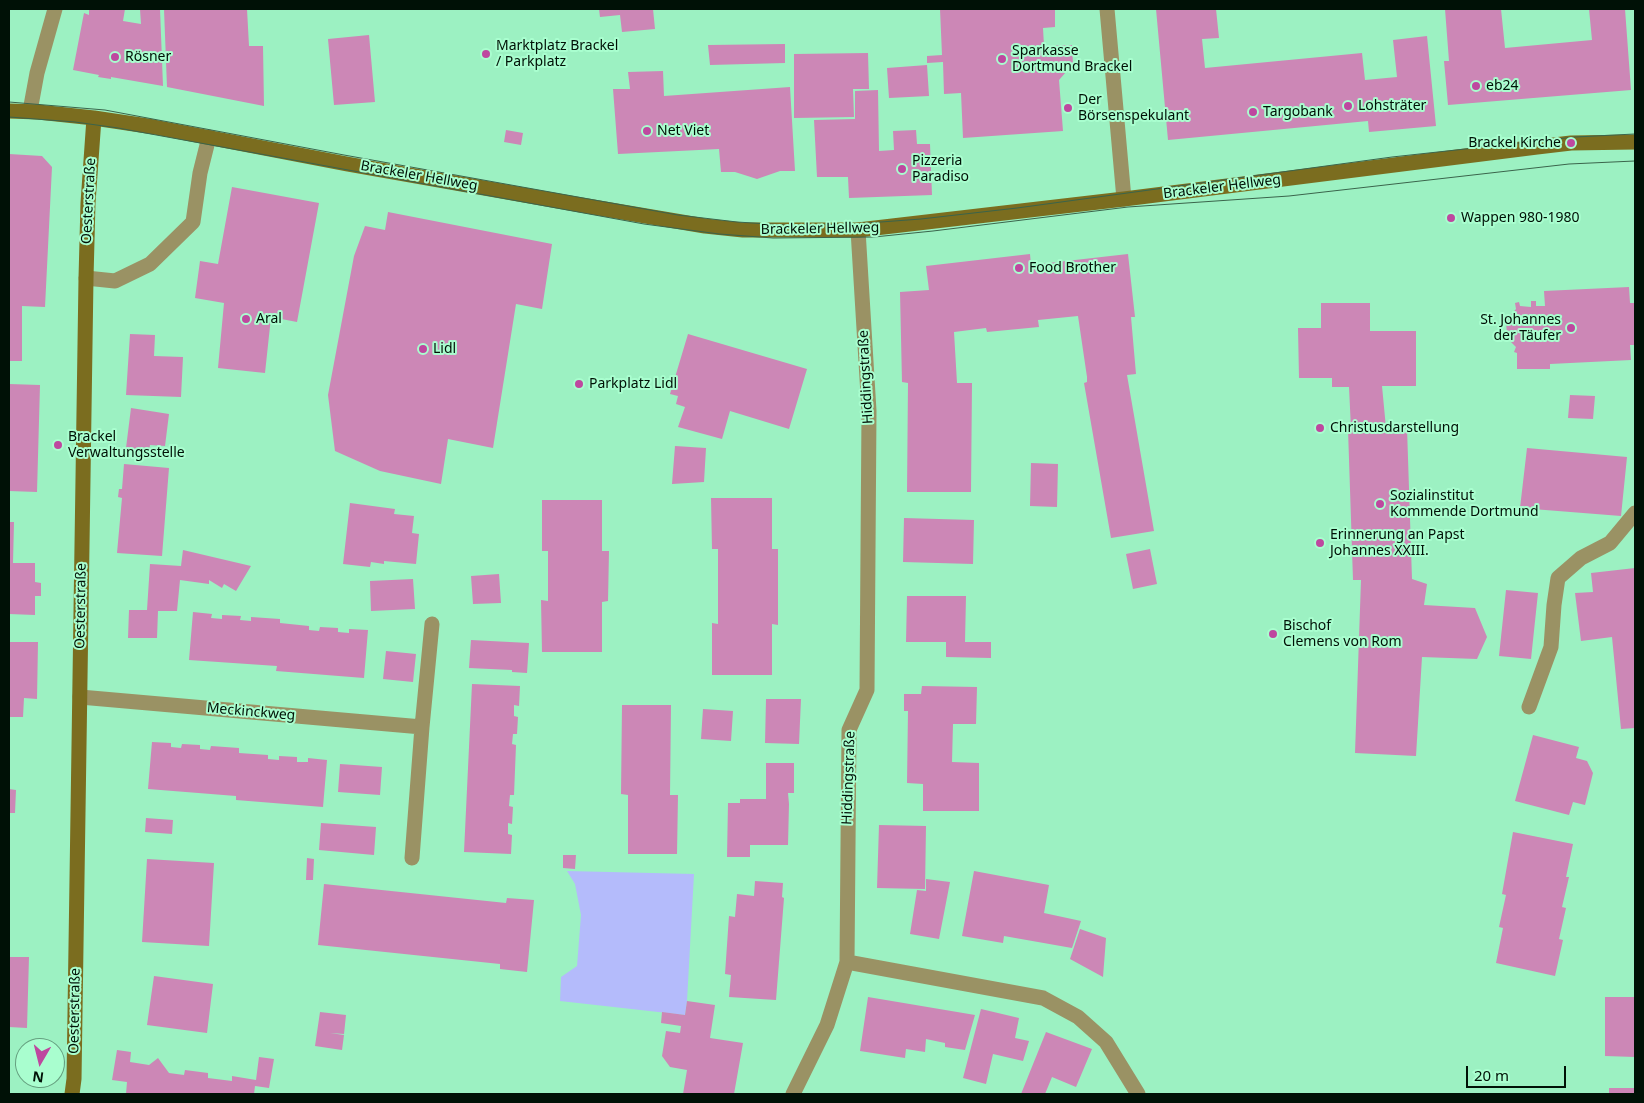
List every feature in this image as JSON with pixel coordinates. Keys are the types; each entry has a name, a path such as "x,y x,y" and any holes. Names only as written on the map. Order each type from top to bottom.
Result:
{"main road":[{"name":"Brackeler Hellweg","path":"9,110 94,118 705,226 743,230 858,230 1571,143 1635,142"},
{"name":"Oesterstraße","path":"72,1094 74,1079 86,278 88,203 94,118"}],"street":[{"path":"30,111 37,73 55,9"},
{"path":"1107,9 1124,199"},
{"path":"86,278 115,281 150,264 193,222 200,173 209,138"},
{"name":"Hiddingstraße","path":"793,1094 826,1025 847,962 849,730 867,690 869,411 858,230"},
{"path":"1529,707 1551,647 1558,578 1581,558 1610,543 1635,513"},
{"path":"412,858 432,624"},
{"name":"Meckinckweg","path":"80,697 422,727"},
{"path":"847,962 1043,998 1078,1017 1106,1042 1138,1094"}],"shaded area":[{"path":"567,871 694,874 685,1015 560,1001 561,977 577,966 581,915 575,884"}],"building":[{"path":"89,9 125,9 123,21 141,24 140,9 160,9 163,86 111,77 111,79 98,77 99,75 73,70 84,13 89,15"},
{"path":"164,9 247,9 249,46 263,46 264,106 167,87"},
{"path":"599,9 653,9 655,29 622,32 620,15 600,17"},
{"path":"940,9 1055,9 1055,27 1043,28 1044,46 1072,45 1073,64 1059,80 1063,131 963,138 961,93 944,94 943,62 927,63 927,56 942,55"},
{"path":"1156,9 1216,9 1219,38 1202,39 1205,68 1362,53 1365,80 1397,77 1393,40 1427,36 1436,126 1369,132 1368,121 1168,140"},
{"path":"1445,9 1501,9 1505,48 1592,40 1589,9 1625,9 1631,90 1448,105 1444,61 1449,61"},
{"path":"369,35 375,102 334,105 328,39"},
{"path":"785,44 785,63 710,65 708,45"},
{"path":"868,53 869,89 853,89 854,117 794,118 794,54"},
{"path":"927,65 929,96 889,98 887,68"},
{"path":"663,71 664,96 790,87 795,171 780,171 757,179 735,172 721,172 719,149 618,154 613,89 630,89 628,72"},
{"path":"878,90 879,151 894,150 893,131 916,130 917,144 930,144 932,195 849,198 848,177 817,177 814,120 855,119 855,91"},
{"path":"506,130 523,133 521,145 504,142"},
{"path":"9,154 42,156 52,167 45,307 22,306 22,361 9,361"},
{"path":"232,187 319,203 297,322 271,317 265,373 218,368 224,303 195,298 200,261 218,264"},
{"name":"Lidl","path":"388,212 552,244 542,309 516,304 493,448 448,439 441,484 380,471 335,451 328,395 354,256 365,226 385,230"},
{"path":"1030,254 1031,265 1128,254 1135,317 1131,317 1136,374 1127,375 1154,531 1111,538 1084,383 1087,382 1087,377 1078,316 1038,320 1039,327 987,332 986,328 954,332 957,383 972,383 971,492 907,492 908,383 902,382 900,292 929,290 926,266"},
{"name":"St. Johannes der Täufer","path":"1629,287 1630,303 1635,303 1635,345 1630,345 1631,360 1550,364 1550,369 1517,369 1517,353 1514,352 1516,347 1507,338 1503,340 1501,336 1507,334 1506,322 1501,320 1503,315 1509,317 1516,309 1515,303 1519,302 1520,306 1531,307 1531,301 1536,301 1536,306 1545,306 1544,291"},
{"name":"Sozialinstitut Kommende Dortmund","path":"1321,303 1370,303 1370,331 1416,331 1416,386 1382,386 1386,428 1407,428 1412,579 1427,584 1424,605 1475,608 1487,637 1477,659 1422,657 1416,756 1355,753 1361,580 1353,580 1348,429 1351,429 1349,387 1332,387 1332,378 1299,378 1298,328 1321,328"},
{"path":"130,334 155,335 154,356 183,357 181,397 126,395"},
{"path":"688,334 807,369 789,429 730,411 722,439 678,427 685,407 676,404 678,396 670,394"},
{"path":"9,384 40,385 37,492 9,491"},
{"path":"1570,395 1595,396 1593,419 1568,418"},
{"path":"131,408 169,414 165,446 150,445 148,459 125,456"},
{"path":"675,446 706,448 704,482 672,484"},
{"path":"1527,448 1627,457 1621,516 1520,508"},
{"path":"1031,463 1058,464 1057,507 1030,506"},
{"path":"124,464 169,468 162,556 117,553 122,498 118,497 119,489 122,489"},
{"path":"711,498 772,498 772,549 778,549 778,625 772,624 772,675 712,675 712,623 718,624 718,549 712,549"},
{"path":"542,500 602,500 602,551 609,551 608,601 602,602 602,652 542,652 541,600 548,601 548,551 542,551"},
{"path":"350,503 395,509 394,514 414,516 412,533 419,534 416,564 384,561 384,564 371,562 370,567 343,564"},
{"path":"904,518 974,520 973,564 903,562"},
{"path":"9,522 14,522 13,563 35,563 35,582 41,583 41,596 35,596 35,615 9,614"},
{"path":"1150,549 1157,584 1133,589 1126,554"},
{"path":"183,550 251,566 236,591 224,584 222,588 209,580 209,584 180,580 177,611 158,611 157,638 128,638 129,610 147,610 150,564 181,566"},
{"path":"1635,568 1635,728 1621,729 1612,637 1581,641 1575,593 1593,592 1591,573"},
{"path":"499,574 501,603 473,604 471,576"},
{"path":"413,579 415,609 371,611 370,581"},
{"path":"1506,590 1538,593 1531,659 1499,656"},
{"path":"907,596 966,596 965,642 991,642 991,658 946,657 946,642 906,642"},
{"path":"193,612 212,614 211,618 222,619 222,615 241,616 240,620 251,621 251,617 280,619 280,623 309,626 309,630 319,631 320,627 338,628 338,632 349,633 349,629 368,630 364,678 276,671 277,666 189,660"},
{"path":"471,640 529,643 527,673 512,672 512,670 469,668"},
{"path":"9,642 38,642 37,699 24,698 23,717 9,717"},
{"path":"386,651 416,654 413,682 383,679"},
{"path":"472,684 520,686 519,706 514,705 514,716 518,717 517,734 513,734 512,744 516,745 514,795 510,795 509,806 513,807 512,824 508,823 508,834 512,835 511,854 464,852"},
{"path":"922,686 977,687 976,724 953,724 952,762 979,763 979,811 923,811 923,784 907,783 908,711 904,711 904,694 921,694"},
{"path":"766,699 801,699 799,744 765,743"},
{"path":"622,705 671,705 670,795 678,795 677,854 628,854 628,795 621,794"},
{"path":"703,709 733,711 731,741 701,739"},
{"path":"1533,735 1579,747 1576,758 1587,761 1593,773 1585,805 1573,802 1569,815 1515,801"},
{"path":"152,742 171,743 171,747 181,748 182,744 200,745 200,749 210,750 211,746 239,748 239,753 268,755 268,759 279,760 279,756 297,757 297,762 308,762 308,758 327,760 323,807 236,800 236,796 148,789"},
{"path":"766,763 794,763 794,793 788,793 788,845 750,845 750,857 727,857 728,803 740,803 740,799 766,799"},
{"path":"340,764 382,767 380,795 338,792"},
{"path":"9,789 16,790 15,813 9,813"},
{"path":"146,818 173,820 172,834 145,832"},
{"path":"321,823 376,827 374,855 319,850"},
{"path":"879,825 926,826 925,889 877,888"},
{"path":"1513,832 1573,844 1566,877 1569,877 1562,907 1566,908 1559,939 1563,940 1555,976 1496,963 1503,928 1499,927 1506,895 1502,894"},
{"path":"563,855 576,855 575,869 563,868"},
{"path":"307,858 314,859 313,880 306,880"},
{"path":"147,859 214,863 209,946 142,942"},
{"path":"974,871 1049,885 1044,913 1081,921 1072,948 1004,936 1003,943 962,936"},
{"path":"926,879 950,882 939,939 910,934 917,890 926,891"},
{"path":"755,881 783,883 782,897 784,898 776,1000 729,997 731,975 725,974 729,916 735,917 737,894 754,896"},
{"path":"324,884 506,903 507,898 534,900 527,972 500,969 500,964 318,945"},
{"path":"1080,929 1106,938 1103,977 1070,959"},
{"path":"9,957 29,957 27,1028 9,1027"},
{"path":"154,976 213,984 207,1033 147,1025"},
{"path":"868,997 975,1015 965,1050 945,1047 945,1043 926,1039 925,1052 906,1049 905,1058 860,1051"},
{"path":"1605,997 1635,997 1635,1057 1605,1056"},
{"path":"687,1001 715,1005 710,1038 743,1043 734,1094 683,1094 687,1070 670,1067 662,1056 666,1031 680,1033 681,1026 661,1023 662,1012 685,1015"},
{"path":"981,1009 1019,1018 1015,1038 1029,1041 1023,1061 993,1054 986,1084 963,1078"},
{"path":"320,1012 346,1015 344,1034 330,1033 344,1035 342,1050 315,1046"},
{"path":"1046,1032 1092,1049 1076,1087 1052,1077 1045,1094 1021,1094"},
{"path":"117,1050 131,1052 130,1062 149,1065 158,1058 169,1073 184,1075 185,1070 208,1073 208,1078 232,1081 232,1076 256,1080 259,1057 274,1059 269,1088 255,1086 254,1094 126,1094 127,1082 112,1080"},
{"path":"1609,1088 1635,1088 1635,1094 1609,1094"}],"tram line":[{"path":"9,102 105,110 678,215 785,225 854,224 921,219 1017,208 1392,157 1575,137 1635,134"},
{"path":"9,117 75,122 118,128 644,224 719,234 773,238 874,237 1128,207 1289,196 1569,164 1635,161"}],"place":[{"name":"Marktplatz Brackel / Parkplatz","path":"486,54"},
{"name":"Rösner","path":"115,57"},
{"name":"Sparkasse Dortmund Brackel","path":"1002,59"},
{"name":"eb24","path":"1476,86"},
{"name":"Lohsträter","path":"1348,106"},
{"name":"Der Börsenspekulant","path":"1068,108"},
{"name":"Targobank","path":"1253,112"},
{"name":"Net Viet","path":"647,131"},
{"name":"Brackel Kirche","path":"1571,143"},
{"name":"Pizzeria Paradiso","path":"902,169"},
{"name":"Wappen 980-1980","path":"1451,218"},
{"name":"Food Brother","path":"1019,268"},
{"name":"Aral","path":"246,319"},
{"name":"St. Johannes der Täufer","path":"1571,328"},
{"name":"Lidl","path":"423,349"},
{"name":"Parkplatz Lidl","path":"579,384"},
{"name":"Christusdarstellung","path":"1320,428"},
{"name":"Brackel Verwaltungsstelle","path":"58,445"},
{"name":"Sozialinstitut Kommende Dortmund","path":"1380,504"},
{"name":"Erinnerung an Papst Johannes XXIII.","path":"1320,543"},
{"name":"Bischof Clemens von Rom","path":"1273,634"}]}
